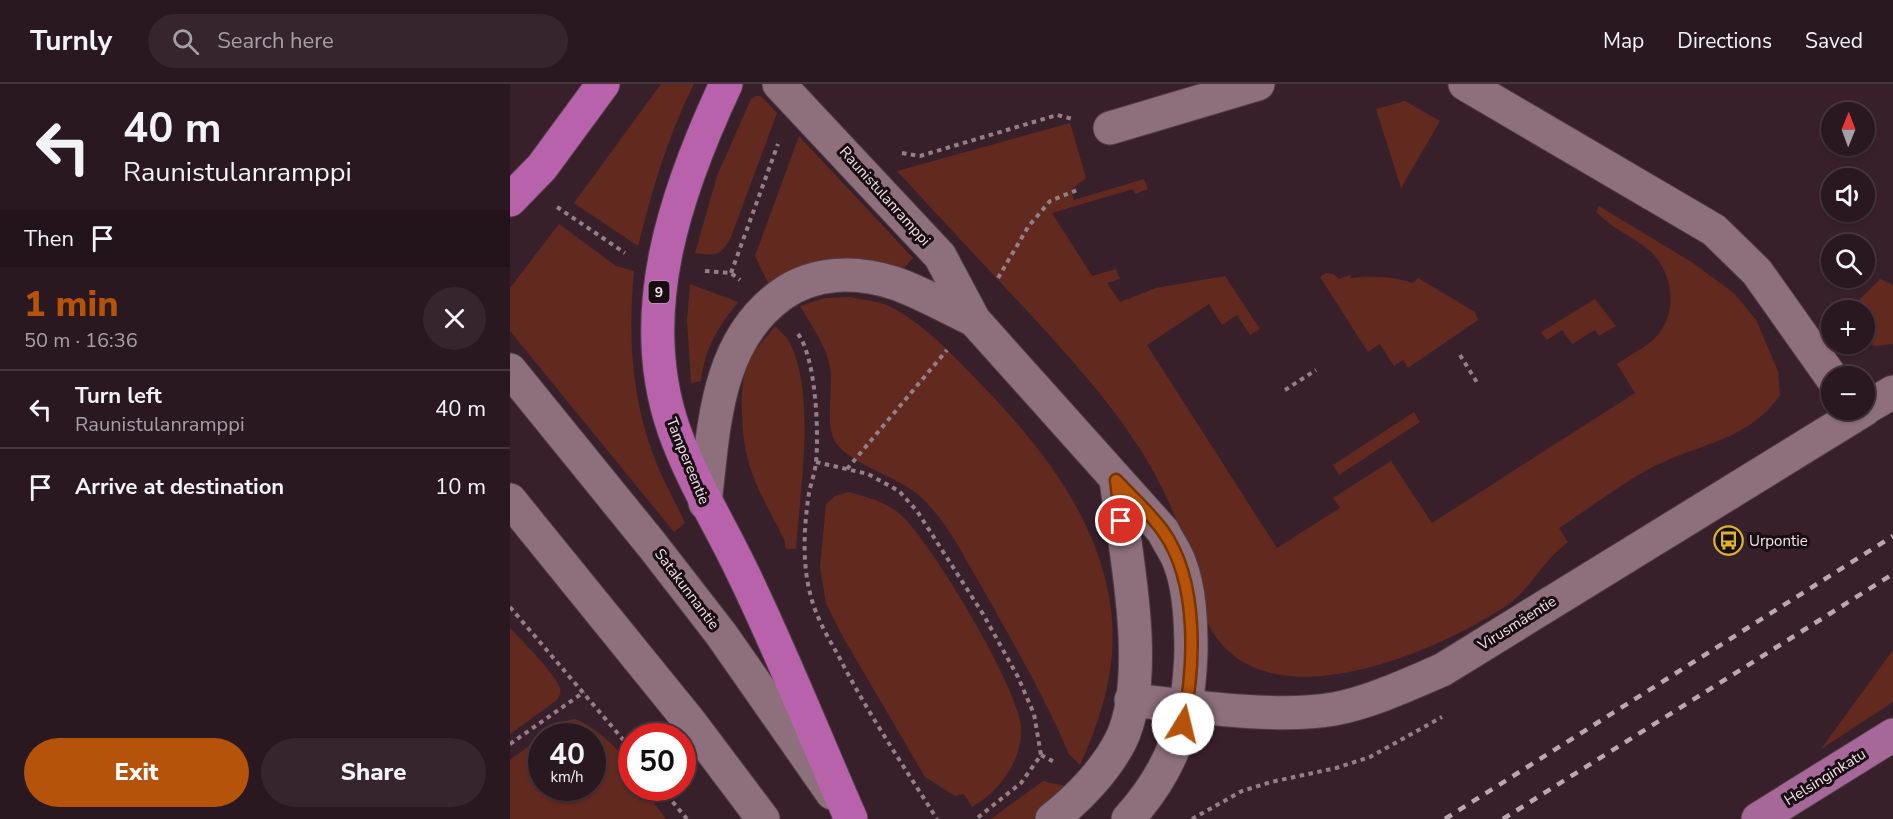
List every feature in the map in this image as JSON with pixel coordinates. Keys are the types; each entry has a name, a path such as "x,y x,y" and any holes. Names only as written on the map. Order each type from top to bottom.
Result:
{"highway":[{"path":"510,200 542,167 603,84"},
{"name":"Tampereentie","path":"726,84 698,144 673,224 659,289 656,331 666,404 687,465 739,564 850,819"}],"main road":[{"name":"Raunistulanramppi","path":"779,84 940,256 974,320 1163,531 1180,564 1191,622 1186,706 1176,744 1167,766 1155,787 1128,819"},
{"path":"1110,128 1258,84"},
{"path":"1465,84 1714,230 1757,272 1824,366"},
{"name":"Raunistulanramppi","path":"705,503 715,419 732,355 750,323 790,288 823,276 847,275 875,279 895,283 974,320"},
{"name":"Satakunnantie","path":"510,370 714,625 850,819"},
{"name":"Virusmäentie","path":"1875,402 1893,393"},
{"name":"Virusmäentie","path":"1131,700 1186,706 1293,712 1334,709 1386,694 1442,670 1844,420"},
{"path":"1052,819 1064,810 1110,758 1122,738 1131,700 1134,618 1116,480"},
{"path":"510,500 690,722 763,819"},
{"name":"Helsinginkatu","path":"1758,819 1893,735"}],"path":[{"path":"895,149 907,156 920,156 1057,115"},
{"path":"702,271 731,273 779,142"},
{"path":"566,214 626,253"},
{"path":"794,328 805,343 812,368 816,462 809,494 805,568 810,596 821,623 859,696 937,819"},
{"path":"1460,355 1478,384"},
{"path":"1285,390 1316,370"},
{"path":"816,462 868,474 899,491 917,511 949,560 1018,677 1034,714 1041,755 1022,783 976,819"},
{"path":"510,607 618,733"},
{"path":"510,744 584,692"},
{"path":"672,801 687,819"}],"shaded area":[{"path":"661,84 694,84 676,123 662,163 638,246 574,203"},
{"path":"761,96 777,113 731,237 724,248 717,253 695,253 717,176 751,99"},
{"path":"1405,101 1440,121 1401,188 1376,109"},
{"path":"1070,123 1086,178 1071,190 1074,200 1144,179 1148,189 1135,194 1133,189 1052,213 1092,276 1116,269 1120,279 1107,283 1120,302 1156,288 1225,276 1260,329 1250,335 1237,315 1222,325 1209,304 1147,345 1277,548 1340,508 1333,498 1391,461 1432,523 1635,393 1617,364 1652,341 1661,331 1670,306 1668,279 1655,256 1602,218 1596,212 1599,206 1693,263 1735,294 1756,320 1778,371 1780,395 1755,421 1742,430 1651,468 1559,528 1568,542 1551,557 1515,599 1476,624 1439,643 1398,659 1354,671 1312,677 1272,673 1238,659 1212,631 1193,581 1179,528 1162,487 1146,458 1115,413 1060,347 897,171"},
{"path":"799,136 913,258 901,271 884,263 851,258 817,263 768,283 755,256"},
{"path":"559,224 616,266 634,271 631,318 636,388 646,434 654,457 685,523 674,532 510,331 510,288"},
{"path":"1326,273 1333,274 1339,279 1350,275 1351,278 1382,277 1412,283 1418,278 1475,312 1478,320 1408,368 1403,360 1394,366 1380,344 1368,352 1320,277"},
{"path":"1880,279 1893,285 1893,344 1875,346 1875,300 1859,300 1871,288 1875,288 1875,284"},
{"path":"690,284 738,302 724,320 709,348 701,381 691,383 687,320"},
{"path":"850,297 878,302 893,308 926,331 945,348 1018,425 1059,478 1077,507 1103,569 1112,623 1111,665 1107,685 1096,725 1080,765 1069,754 1028,670 963,553 941,520 914,491 853,458 843,451 832,436 830,367 818,335 800,306 825,298"},
{"path":"1595,299 1616,326 1599,336 1595,330 1572,344 1562,330 1547,340 1541,332"},
{"path":"775,326 790,343 798,364 802,389 803,472 796,549 786,549 784,539 760,493 749,465 743,432 742,394 746,369 753,353"},
{"path":"1414,412 1420,422 1339,475 1333,465"},
{"path":"848,492 890,507 902,516 916,532 973,619 1007,684 1017,710 1021,729 1018,753 1000,784 972,807 964,794 955,796 925,777 843,637 826,603 820,567 826,504 835,496"},
{"path":"510,628 550,671 559,686 560,695 557,700 510,734"},
{"path":"1893,650 1893,702 1821,749"},
{"path":"575,719 584,723 562,723"},
{"path":"606,739 618,751 618,801 653,801 666,819 510,819 510,760 528,747 528,801 606,801"},
{"path":"1043,781 1065,786 1033,819 991,819"}],"railway":[{"path":"1445,819 1893,536"},
{"path":"1503,819 1893,574"}],"place":[{"name":"Urpontie","path":"1728,541"}],"route":[{"path":"1121,521 1116,480 1163,531 1180,564 1191,622 1190,670 1183,724"}]}
